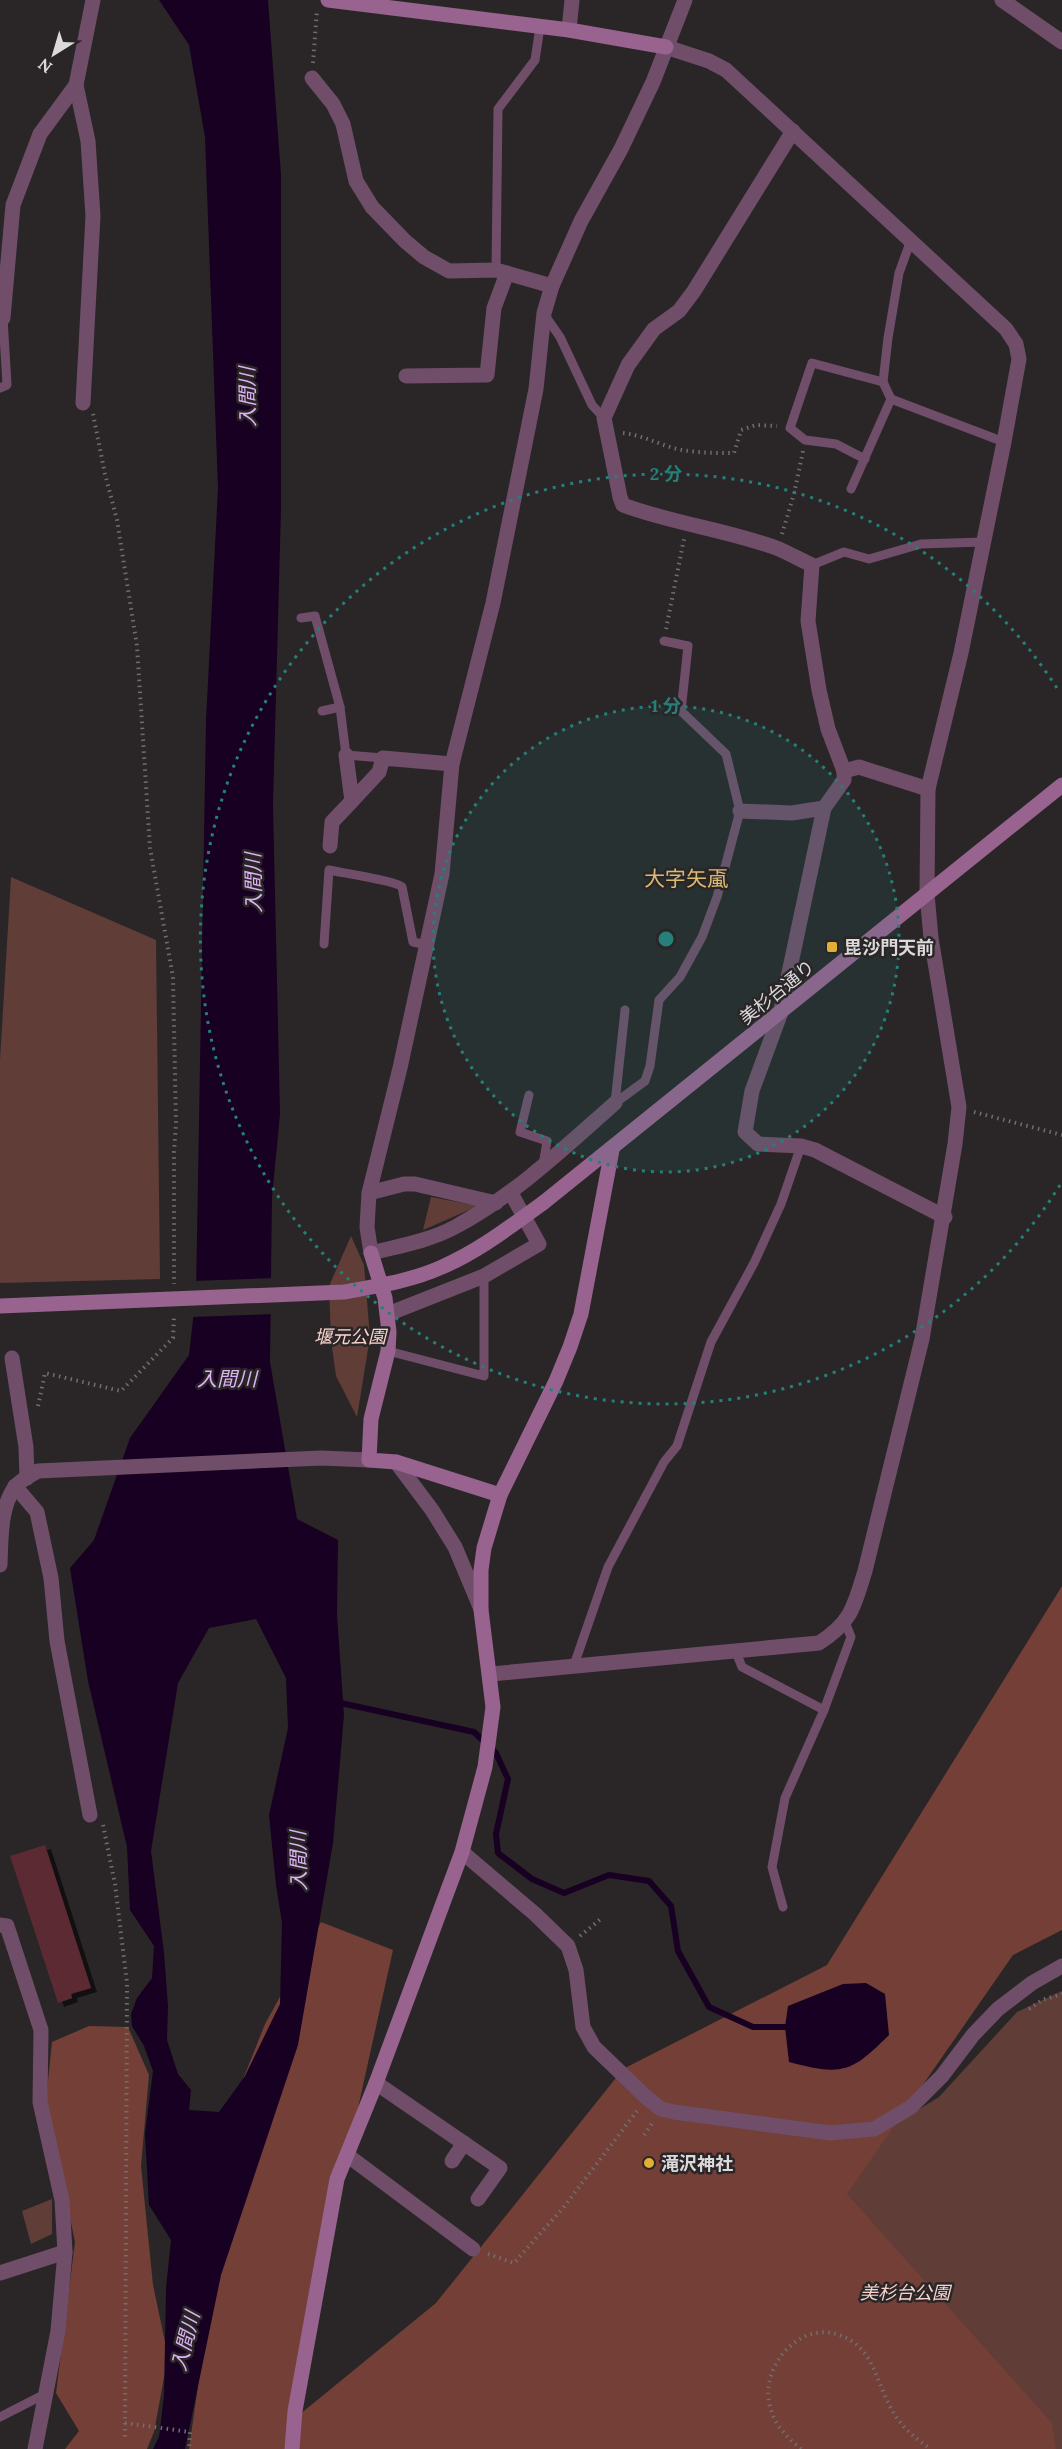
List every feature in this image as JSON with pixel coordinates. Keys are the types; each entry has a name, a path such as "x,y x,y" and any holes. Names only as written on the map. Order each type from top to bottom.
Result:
{"street":[{"path":"83,403 93,216 88,141 76,85 93,0"},
{"path":"328,0 351,1 569,30 666,47 709,61 726,70 793,130 1006,329 1016,344 1019,358 961,653 928,789 927,894 931,938 959,1107 945,1217 919,1350 865,1571 853,1609 845,1622 819,1643 490,1674"},
{"path":"569,30 572,0"},
{"path":"369,1460 371,1419 388,1351 388,1314 386,1298 371,1253 367,1227 369,1193 427,945 441,874 452,764 493,603 536,389 544,313 552,286 581,221 621,149 653,82 685,0"},
{"path":"1002,0 1062,42"},
{"path":"312,78 333,104 343,124 356,182 372,207 424,257 449,271 502,272 552,286"},
{"path":"3,318 13,205 40,134 76,85"},
{"path":"793,130 694,291 679,311 654,329 628,365 605,424 623,505 778,549 812,565 808,621 819,690 828,729 844,771 844,780 824,808 780,1015 752,1091 745,1132 758,1144 801,1146 815,1150 945,1217"},
{"path":"406,376 487,375 494,308 502,272"},
{"path":"346,755 352,801"},
{"path":"330,846 332,822 379,772 383,758 452,764"},
{"path":"844,771 859,767 928,789"},
{"name":"美杉台通り","path":"0,1306 344,1293 396,1283 442,1267 486,1244 612,1150 1062,785"},
{"path":"740,811 792,813 824,808"},
{"path":"371,1253 443,1232 496,1203 543,1167 615,1103"},
{"path":"292,2449 295,2411 337,2180 376,2083 462,1852 486,1760 493,1707 481,1610 481,1570 484,1548 500,1495 556,1381 581,1314 612,1150"},
{"path":"369,1193 404,1184 416,1184 496,1203"},
{"path":"388,1314 484,1276 539,1244 511,1193"},
{"path":"0,1565 2,1521 26,1447 12,1358"},
{"path":"13,1490 44,1469 321,1458 396,1462 500,1495"},
{"path":"396,1462 432,1510 455,1547 481,1610"},
{"path":"13,1490 37,1512 51,1578 57,1641 90,1815"},
{"path":"462,1852 535,1914 568,1946 576,1970 583,2027 594,2047 646,2098 662,2109 674,2112 830,2133 874,2129 911,2107 942,2076 973,2035 998,2009 1032,1983 1062,1966"},
{"path":"0,1925 7,1926 42,2030 40,2102 62,2200 65,2252 58,2331 36,2449"},
{"path":"376,2083 500,2168 478,2199"},
{"path":"452,2161 464,2144"},
{"path":"347,2154 473,2248"},
{"path":"0,2273 65,2252"}],"lane":[{"path":"502,272 498,108 535,60 540,27"},
{"path":"851,489 891,399 884,382 888,338 899,273 911,240"},
{"path":"544,313 560,336 592,405 605,424"},
{"path":"0,388 7,385 3,318"},
{"path":"865,459 836,444 806,440 790,428 812,363 884,382"},
{"path":"891,399 1004,442"},
{"path":"812,565 844,552 868,560 921,544 983,542"},
{"path":"301,618 315,616 340,707 346,755 383,758"},
{"path":"615,1103 645,1081 650,1066 659,1000 680,977 702,937 725,868 740,811 726,754 681,711 688,646 664,641"},
{"path":"322,711 340,707"},
{"path":"324,944 329,870 362,878 397,882 402,887 413,942 427,945"},
{"path":"615,1103 625,1010"},
{"path":"529,1095 520,1132 547,1141 543,1167"},
{"path":"574,1665 608,1567 664,1462 677,1446 711,1342 754,1263 781,1204 801,1146"},
{"path":"388,1351 484,1376 484,1276"},
{"path":"783,1907 772,1867 785,1798 824,1710 851,1637 845,1622"},
{"path":"736,1652 742,1667 824,1710"},
{"path":"0,2417 45,2394"}],"path":[{"path":"312,78 318,0"},
{"path":"83,403 93,410 105,474 117,520 137,646 150,848 172,976 176,1124 174,1291"},
{"path":"605,424 672,448 734,453 741,430 756,425 790,428"},
{"path":"778,549 794,494 806,440"},
{"path":"664,641 686,524"},
{"path":"959,1107 1062,1135"},
{"path":"36,1412 45,1373 122,1391 174,1338 174,1314"},
{"path":"90,1815 103,1823 115,1884 127,1983 125,2440"},
{"path":"568,1946 602,1918"},
{"path":"473,2248 514,2263 563,2208 632,2119"},
{"path":"801,2449 777,2425 769,2401 769,2381 773,2367 788,2347 800,2339 825,2332 846,2338 863,2350 872,2363 894,2413 913,2437 931,2449"},
{"path":"125,2423 190,2432 189,2449"}],"green space":[{"path":"11,877 156,940 160,1279 0,1283 0,1060"},
{"path":"431,1197 478,1206 423,1230"},
{"name":"堰元公園","path":"351,1236 364,1265 370,1337 357,1417 336,1376 331,1340 329,1286"},
{"path":"1062,1586 1062,1930 1013,1955 847,2194 1052,2423 1056,2449 189,2449 213,2280 228,2117 265,2024 321,1922 393,1950 288,2424 436,2303 623,2069 827,1965"},
{"name":"美杉台公園","path":"1062,1991 1062,2449 782,2449 620,2100 872,2138 939,2097 1017,2012"},
{"path":"89,2026 128,2027 149,2075 141,2166 153,2285 168,2356 154,2432 147,2449 65,2449 79,2431 56,2393 75,2242 46,2100 52,2042"},
{"path":"52,2199 52,2234 31,2244 22,2211"}],"water":[{"name":"入間川","path":"159,0 268,0 281,175 281,509 273,805 280,1114 272,1197 270,1362 297,1519 338,1540 337,1615 344,1715 333,1843 298,2045 221,2275 185,2449 153,2449 159,2437 164,2396 166,2288 171,2240 149,2205 145,2134 153,2071 144,2046 132,2026 131,2014 137,1998 152,1978 154,1946 130,1910 127,1847 88,1681 70,1568 94,1540 130,1438 189,1355 196,1293 206,720 218,488 205,137 189,45","holes":["256,1619 286,1678 288,1728 269,1815 282,1923 280,2004 245,2076 219,2112 189,2110 191,2090 178,2074 167,2040 168,2006 164,1953 151,1851 178,1683 209,1628"]},
{"path":"866,1983 885,1994 889,2035 865,2057 845,2068 822,2069 789,2062 785,2027 788,2006 843,1984"}],"pier":[{"path":"275,1278 274,1314 190,1317 193,1281"}],"building":[{"path":"45,1845 91,1988 71,1994 72,1998 58,2003 10,1856"}],"waterway":[{"path":"336,1702 474,1732 496,1753 508,1779 496,1834 498,1853 532,1879 564,1893 609,1875 649,1881 671,1906 678,1951 709,2007 753,2027 785,2027"}],"place":[{"name":"毘沙門天前","path":"832,947"},
{"name":"滝沢神社","path":"649,2163"}],"district":[{"name":"大字矢颪","path":"686,878"}]}
